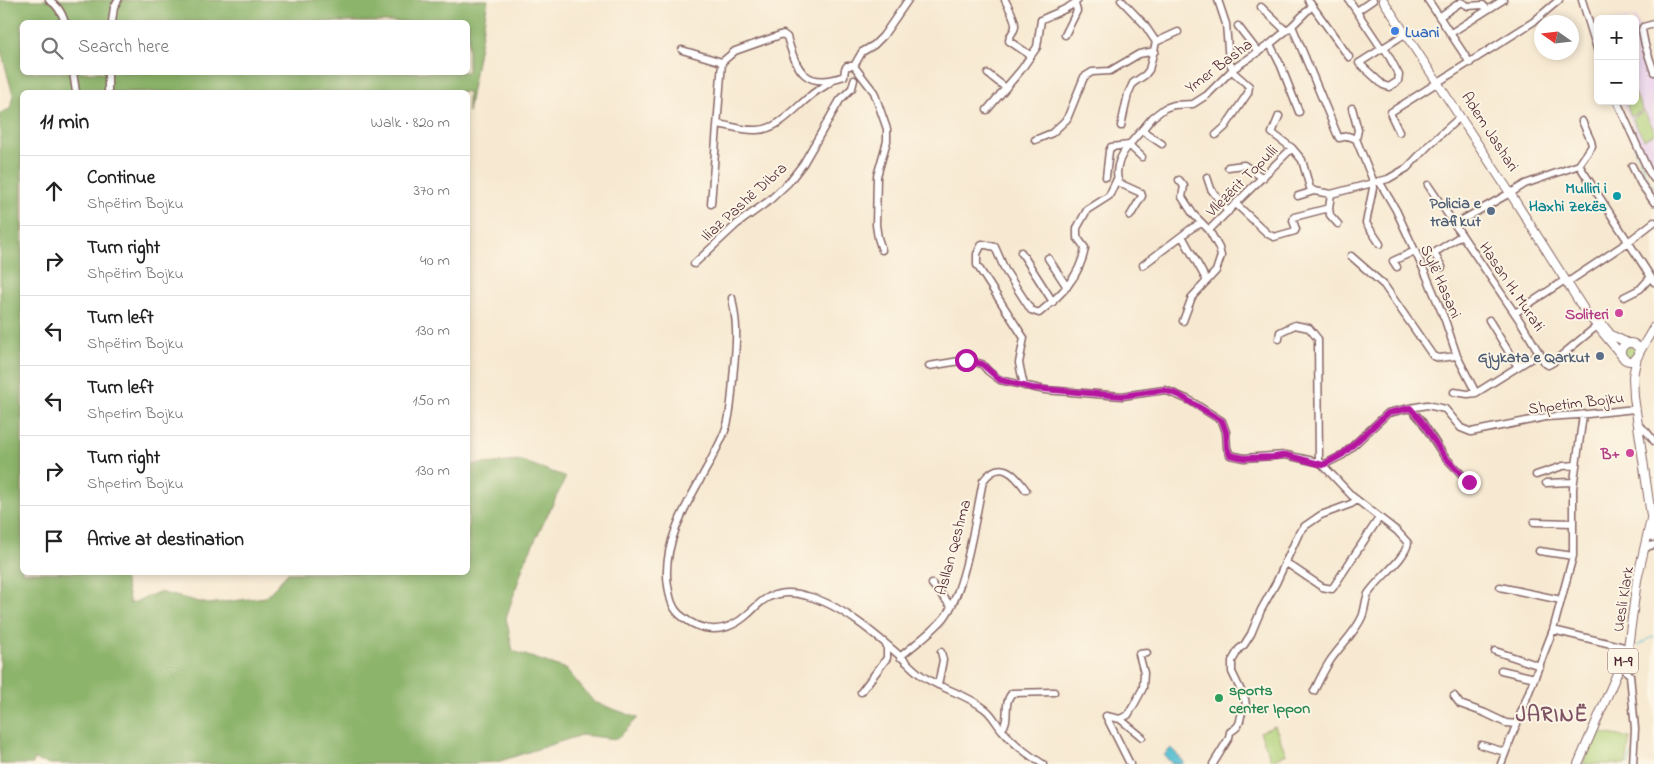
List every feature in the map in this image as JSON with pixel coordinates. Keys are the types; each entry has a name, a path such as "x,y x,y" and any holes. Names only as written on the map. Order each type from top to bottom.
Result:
{"main road":[{"name":"Adem Jashari","path":"1382,0 1439,81 1597,326 1624,358"},
{"name":"Adem Jashari","path":"1389,0 1460,117 1512,192"},
{"name":"Adem Jashari","path":"1568,280 1611,335 1631,344"},
{"name":"M-9","path":"1651,519 1635,409 1633,376 1638,355 1654,327"},
{"name":"M-9","path":"1631,344 1648,335"},
{"path":"1631,344 1638,348 1638,355 1634,360 1624,358 1622,348 1631,344"},
{"name":"M-9","path":"1624,358 1633,376"},
{"path":"1651,519 1654,537"},
{"name":"Uesli Klark","path":"1578,764 1628,648 1636,580 1651,519"}],"street":[{"path":"49,0 55,3 64,20"},
{"path":"112,20 114,6 118,0"},
{"path":"854,66 862,52 874,45 883,36 908,0"},
{"path":"1004,0 1015,26 1009,36 1010,41 1030,55"},
{"path":"1120,0 1144,24 1156,42 1155,51 1145,75 1133,83 1128,94 1121,126"},
{"path":"1216,135 1229,122 1248,93 1249,86 1232,70 1229,62 1226,24 1218,0"},
{"path":"1350,0 1383,48 1399,74 1398,81 1389,87 1382,85 1359,63 1383,48 1405,34"},
{"path":"1357,11 1373,0"},
{"path":"1428,0 1470,63"},
{"path":"1451,34 1503,0"},
{"path":"1399,132 1391,112 1533,22 1559,0"},
{"path":"1582,0 1594,39"},
{"path":"988,110 1036,47 1041,20 1076,2 1077,11 1065,35"},
{"path":"1439,17 1461,2 1468,6 1483,5 1487,9"},
{"name":"Ymer Basha","path":"1117,179 1121,156 1153,117 1165,108 1174,105 1193,104 1207,96 1232,70 1270,44 1292,26 1310,3 1349,57"},
{"path":"1262,7 1286,31"},
{"path":"1654,24 1643,27 1642,30 1654,72"},
{"path":"1238,26 1258,52"},
{"path":"1292,26 1339,138 1342,139 1348,136 1356,139"},
{"path":"1156,42 1178,32"},
{"path":"711,204 722,62 735,51 782,34 787,37 800,71 807,77 821,82 844,76"},
{"name":"Ymer Basha","path":"1270,44 1299,112"},
{"path":"682,50 722,62"},
{"path":"1035,140 1052,133 1067,119 1084,77 1092,72 1110,71 1139,54 1155,51"},
{"path":"844,76 847,66 854,66"},
{"path":"854,66 874,92 887,129 887,141 877,176 876,225 882,250"},
{"name":"Iliaz Pashë Dibra","path":"694,264 737,224 770,200 793,177 818,141 840,100 852,88 859,72"},
{"path":"988,74 1006,88"},
{"path":"73,75 76,90"},
{"path":"108,75 108,90"},
{"path":"844,76 848,80 854,80"},
{"path":"718,124 757,130 769,128 790,114 817,90 826,87 834,79"},
{"path":"1619,105 1648,170 1654,179"},
{"name":"Sylë Hasani","path":"1352,108 1358,130 1356,139 1376,182 1396,210 1446,320 1457,356 1476,393"},
{"path":"1279,116 1272,133 1292,148 1302,160 1310,188 1314,191"},
{"path":"1298,196 1314,191 1331,194 1388,179 1407,168 1460,117"},
{"path":"1455,224 1525,184 1579,165 1592,146 1582,120"},
{"path":"1142,131 1162,144"},
{"path":"1106,177 1111,147 1129,146 1142,157"},
{"name":"Vllezërit Topulli","path":"1209,230 1292,148"},
{"path":"1228,167 1244,165 1263,178"},
{"path":"1579,165 1652,280 1624,297"},
{"path":"1632,166 1641,184 1654,202"},
{"path":"1207,177 1211,189 1228,212"},
{"path":"1117,179 1119,184 1141,193 1142,196 1130,216"},
{"path":"1024,386 1019,363 1024,338 977,266 977,254 982,244 995,247 1005,270 1031,310 1040,313 1063,294 1082,263 1085,248 1077,237 1077,228 1087,210 1109,196 1117,179"},
{"name":"Vllezërit Topulli","path":"1180,180 1184,186 1182,197 1188,207 1209,230 1219,248 1221,256 1218,267 1207,281"},
{"path":"1376,182 1366,223 1380,244"},
{"name":"Hasan H. Murati","path":"1428,185 1540,353"},
{"path":"1331,194 1330,215 1338,224"},
{"path":"1236,204 1268,234 1274,237 1296,230 1293,221 1294,217 1329,208"},
{"path":"1515,313 1628,242 1654,222"},
{"name":"Vllezërit Topulli","path":"1143,265 1202,223"},
{"name":"Hasan H. Murati","path":"1442,267 1434,253 1462,235"},
{"path":"1182,236 1207,281 1192,297 1183,321"},
{"path":"1397,268 1393,261 1415,251"},
{"path":"1021,252 1053,302"},
{"path":"1350,256 1384,285 1433,356 1439,358 1457,356"},
{"path":"1048,258 1067,287"},
{"path":"732,298 736,330 727,425 672,539 667,560 667,582 673,607 696,625 718,630 730,626 768,598 779,594 795,593 806,595 836,607 925,678 966,697 986,709 1023,751 1043,764"},
{"path":"1489,320 1518,367"},
{"path":"1278,339 1280,332 1295,326 1309,328 1318,339 1319,461 1357,500 1405,538 1408,543 1407,549 1402,556 1386,572 1367,596 1362,617 1352,634 1330,662 1314,692"},
{"path":"1454,392 1476,393 1540,353 1548,365 1597,326"},
{"path":"929,366 966,360 982,364 1000,380 1045,390 1122,396 1164,390 1189,400 1222,421 1230,455 1244,458 1286,455 1322,464"},
{"name":"Shpetim Bojku","path":"1322,464 1343,454 1388,413 1427,405 1445,409 1461,428 1471,432 1546,416 1635,409"},
{"path":"1410,408 1421,420 1444,456 1469,482"},
{"path":"1501,764 1553,630 1573,556 1574,482 1583,414"},
{"path":"1638,425 1654,441"},
{"path":"1536,475 1563,466 1576,465"},
{"name":"Asllan Qeshma","path":"900,657 943,619 951,606 957,593 968,554 983,480 993,471 1003,469 1012,473 1026,490"},
{"path":"1546,483 1574,482"},
{"path":"1213,764 1229,738 1230,732 1240,723 1242,711 1246,706 1245,699 1232,672 1232,661 1251,634 1299,533 1321,515 1357,500"},
{"path":"1285,562 1322,586 1332,589 1379,518"},
{"path":"1534,522 1573,523"},
{"path":"1644,550 1649,546 1654,546"},
{"path":"1539,551 1573,556"},
{"path":"932,584 951,606"},
{"path":"1500,587 1561,600"},
{"path":"1553,630 1628,648"},
{"path":"861,692 887,658 887,646"},
{"path":"1495,651 1531,665 1540,666"},
{"path":"938,685 943,660 941,652"},
{"path":"1120,719 1128,715 1142,688 1144,673 1139,654 1147,653"},
{"path":"1621,666 1630,676 1635,729 1633,764"},
{"path":"1502,670 1535,678"},
{"path":"1002,729 1006,722 1007,700 1012,693 1054,692"},
{"path":"1454,696 1460,704 1506,723 1517,724"},
{"path":"1130,764 1106,716 1120,719 1142,737"},
{"path":"1481,745 1505,752"}],"shaded area":[{"path":"1639,29 1649,71 1654,79 1654,168 1646,158 1624,105 1639,105"}],"green space":[{"path":"0,0 488,0 470,101 470,90 20,90 20,575 123,575 130,604 159,592 208,604 266,597 286,575 470,575 470,465 522,461 566,477 525,561 506,618 513,651 566,669 594,702 638,718 617,739 581,735 497,762 455,764 51,764 34,760 33,764 0,764 0,113 10,109 13,95 0,47"},
{"path":"1639,102 1643,110 1631,116 1627,105 1639,105"},
{"path":"1644,111 1654,130 1654,134 1644,139 1632,118"},
{"path":"1627,346 1631,346 1635,352 1631,358 1627,358 1623,354 1623,350"},
{"path":"1275,726 1286,754 1271,760 1260,732"},
{"path":"1596,732 1630,738 1626,764 1583,764"}],"water":[{"path":"1171,748 1184,762 1182,764 1172,764 1164,755"}],"waterway":[{"path":"1634,146 1646,176 1654,188"},
{"path":"1637,646 1654,636"},
{"path":"1628,764 1631,754"}],"place":[{"name":"Luani","path":"1395,31"},
{"name":"Mulliri i Haxhi Zekës","path":"1617,196"},
{"name":"Policia e trafikut","path":"1491,211"},
{"name":"Soliteri","path":"1619,313"},
{"name":"Gjykata e Qarkut","path":"1600,356"},
{"name":"B+","path":"1630,453"},
{"name":"sports center Ippon","path":"1219,698"}],"district":[{"name":"JARINË","path":"1552,714"}],"route":[{"path":"966,360 982,364 1000,380 1032,388 1122,396 1164,390 1179,395 1222,421 1230,455 1244,458 1286,455 1322,463 1323,465 1356,444 1388,413 1410,408 1421,420 1444,456 1469,482"}]}
